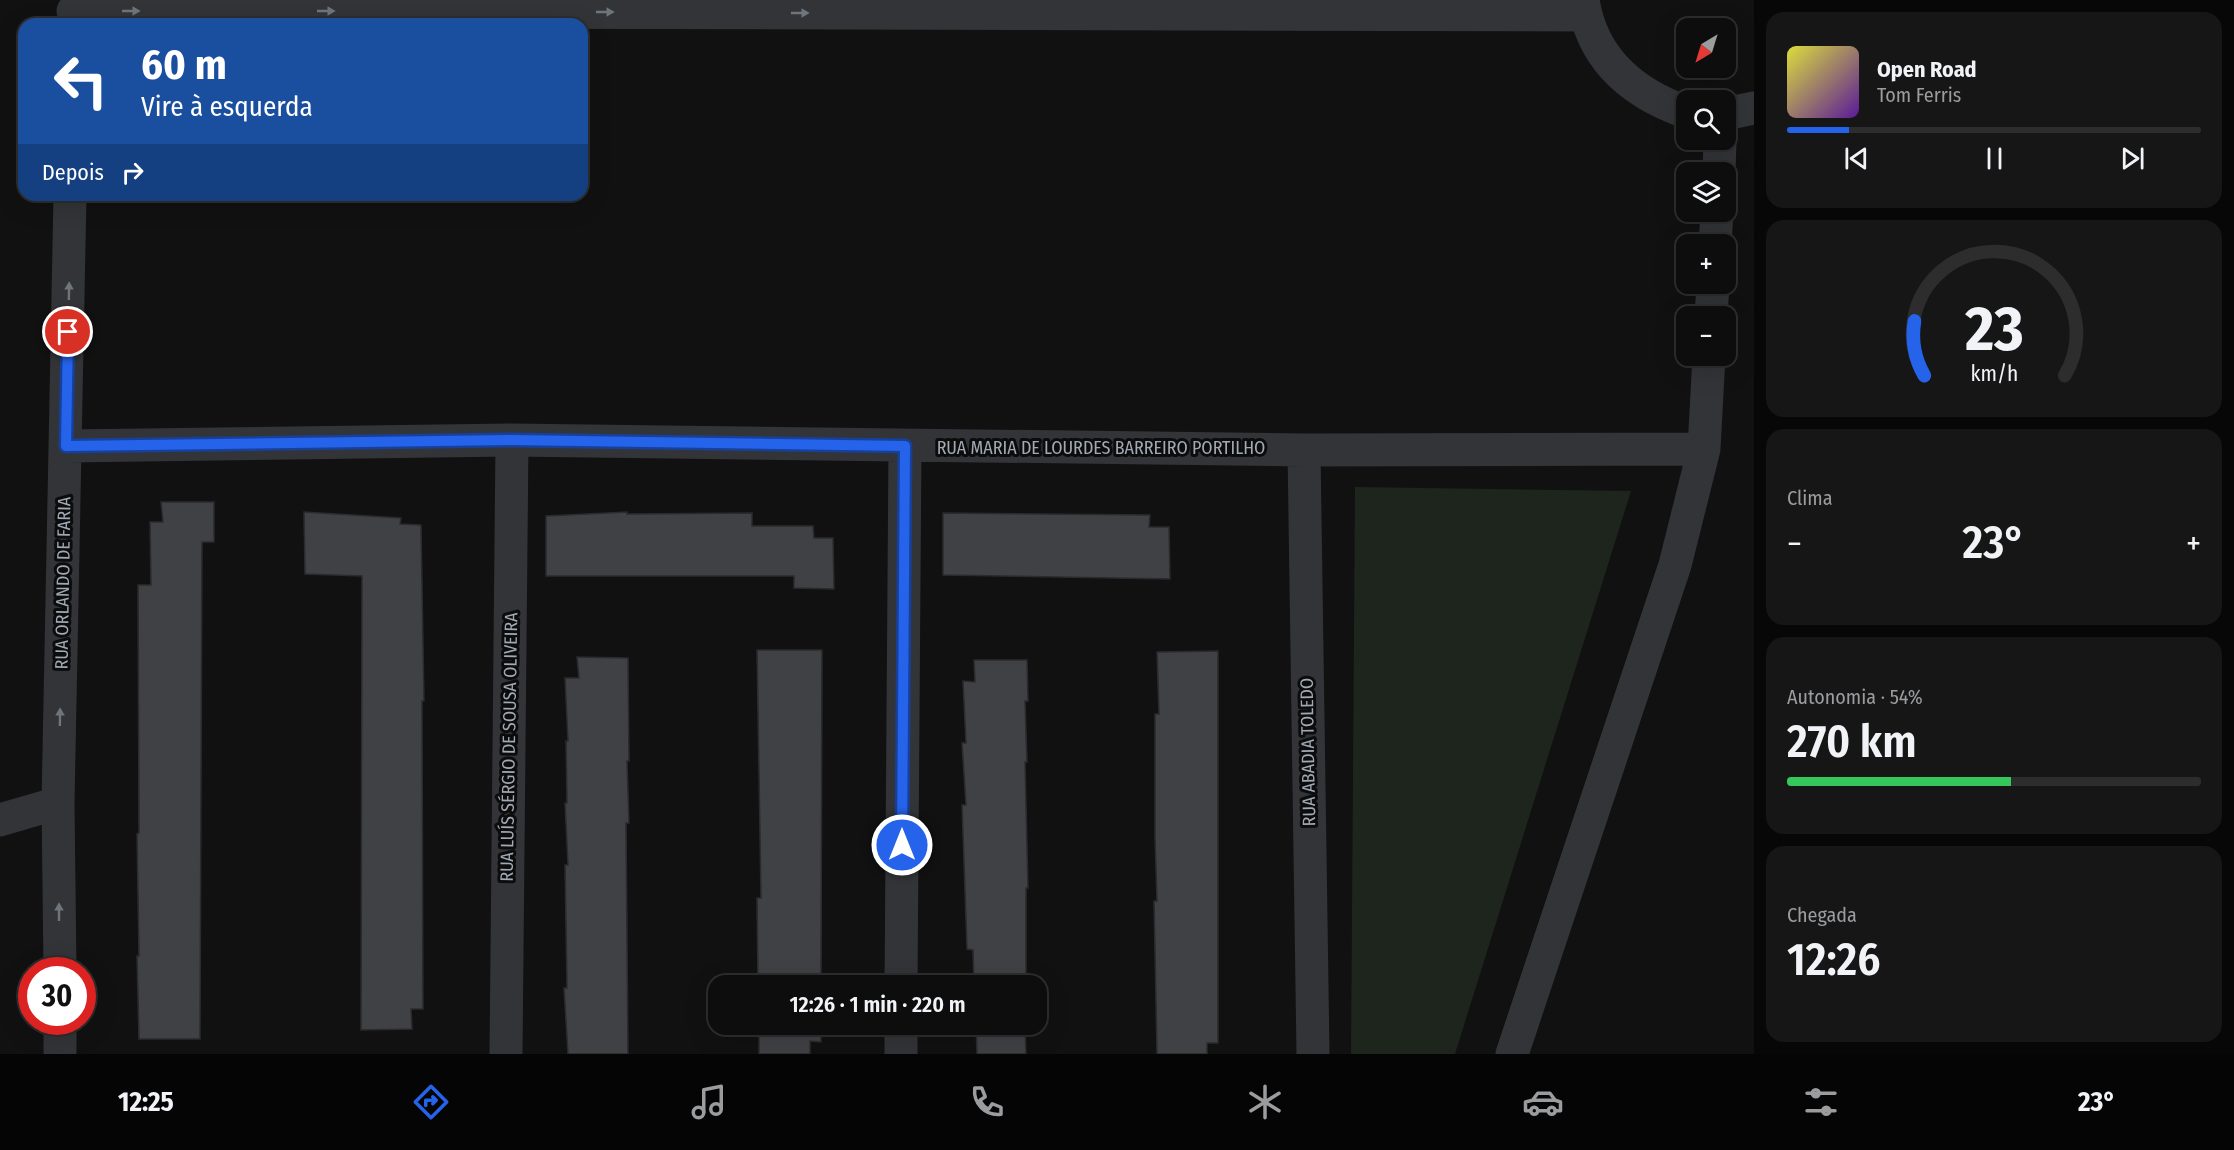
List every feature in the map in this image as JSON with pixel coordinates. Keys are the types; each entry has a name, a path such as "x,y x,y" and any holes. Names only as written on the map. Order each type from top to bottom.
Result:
{"street":[{"path":"72,12 1585,8 1599,49 1622,77 1652,98 1676,108"},
{"path":"1736,112 1754,108"},
{"name":"RUA ORLANDO DE FARIA","path":"60,957 58,803 70,201"},
{"path":"1512,1054 1675,565 1704,449 1708,366"},
{"name":"RUA MARIA DE LOURDES BARREIRO PORTILHO","path":"66,446 512,440 1304,450 1704,449"},
{"name":"RUA LUÍS SÉRGIO DE SOUSA OLIVEIRA","path":"506,1054 512,440"},
{"path":"901,975 905,446"},
{"name":"RUA ABADIA TOLEDO","path":"1304,450 1313,1054"},
{"path":"0,820 58,803"},
{"path":"60,1035 60,1054"},
{"path":"901,1035 901,1054"}],"shaded area":[{"path":"1355,487 1631,491 1455,1054 1351,1054"}],"building":[{"path":"161,502 214,502 214,542 202,542 200,1039 139,1039 137,956 139,956 138,585 151,585 150,522 163,522"},
{"path":"304,512 401,518 400,524 421,525 424,701 422,701 423,1009 411,1009 412,1029 361,1030 362,576 305,574"},
{"path":"627,512 627,514 752,513 752,526 813,526 814,538 833,538 834,589 794,588 794,576 546,576 546,516"},
{"path":"943,513 1150,515 1149,527 1169,527 1170,579 943,575"},
{"path":"757,650 822,650 821,975 758,975 757,898 761,898"},
{"path":"1218,651 1218,1043 1207,1043 1207,1054 1157,1054 1154,901 1157,901 1155,714 1159,714 1157,652"},
{"path":"577,657 628,658 629,823 626,823 628,1054 568,1054 564,988 567,988 565,865 568,865 565,803 567,803 566,741 568,741 565,678 579,678"},
{"path":"974,660 1027,660 1028,701 1025,701 1028,888 1026,888 1026,975 974,975 973,950 967,949 962,805 966,805 962,743 966,743 963,681 975,682"},
{"path":"759,1035 821,1035 821,1042 810,1041 810,1054 759,1054"},
{"path":"976,1035 1025,1035 1026,1054 977,1054"}],"route":[{"path":"68,332 66,446 512,440 905,446 902,845"}]}
